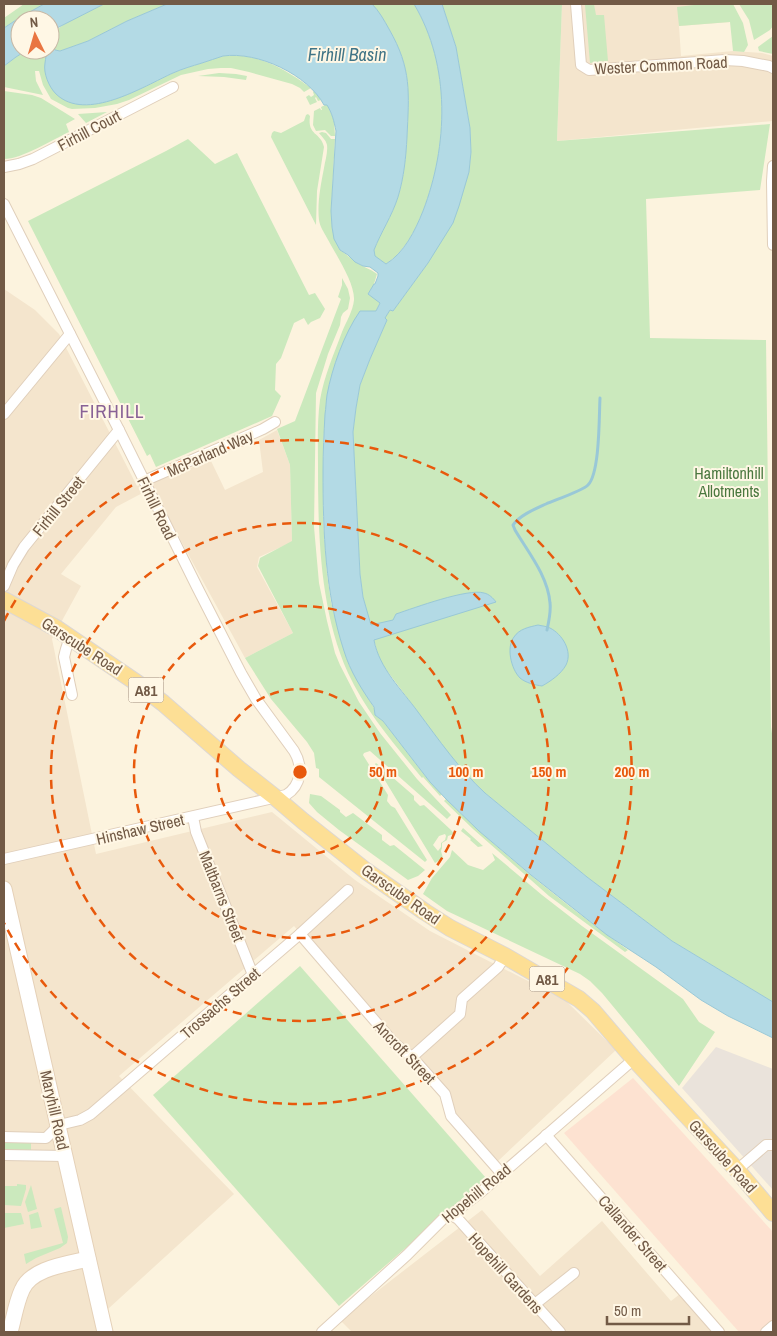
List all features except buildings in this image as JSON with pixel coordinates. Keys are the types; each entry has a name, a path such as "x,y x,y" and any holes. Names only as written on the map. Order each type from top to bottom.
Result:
{"main road":[{"name":"Garscube Road","path":"4,600 34,615 70,637 151,693 303,821 366,871 425,912 450,928 505,956 579,999 593,1011 634,1059 737,1170 773,1213"}],"street":[{"name":"Wester Common Road","path":"576,4 581,65 589,70 725,60 743,61 773,68"},
{"name":"Firhill Court","path":"4,167 33,159 173,87"},
{"path":"773,166 773,245"},
{"name":"Firhill Road","path":"4,204 7,221 70,334 246,682 297,757 300,767 297,782 291,793 276,798"},
{"path":"4,414 70,334"},
{"name":"McParland Way","path":"144,481 275,422"},
{"name":"Firhill Street","path":"4,586 13,564 24,547 119,430"},
{"path":"70,637 64,657 72,695"},
{"name":"Hinshaw Street","path":"4,860 276,798"},
{"name":"Maltbarns Street","path":"193,816 196,832 253,975"},
{"name":"Maryhill Road","path":"4,889 105,1332"},
{"name":"Trossachs Street","path":"4,1137 46,1138 58,1125 80,1120 91,1114 253,975 348,890"},
{"name":"Ancroft Street","path":"300,934 394,1042 412,1057 445,1094 451,1116 502,1174"},
{"path":"412,1057 460,1014 462,998 498,966 505,956"},
{"name":"Hopehill Road","path":"322,1332 407,1255 443,1219 481,1192 634,1059"},
{"name":"Callander Street","path":"546,1135 719,1332"},
{"path":"737,1170 766,1145 773,1146"},
{"path":"4,1155 65,1156"},
{"name":"Hopehill Gardens","path":"451,1215 458,1219 560,1332"},
{"path":"10,1332 22,1288 33,1276 88,1259"},
{"path":"535,1304 574,1273"},
{"path":"333,1324 341,1332"},
{"path":"766,1332 773,1326"}],"shaded area":[{"path":"562,4 727,4 730,22 679,26 681,56 733,51 762,53 773,56 773,121 557,141","holes":["594,5 595,15 604,15 590,63"]},
{"path":"4,289 35,310 59,334 137,486 211,461 225,490 263,472 259,440 277,430 290,465 292,542 259,557 257,567 293,633 245,658 152,488 116,507 61,574 81,586 52,639 96,854 272,812 355,880 430,931 565,1000 616,1050 498,1161 294,926 119,1076 234,1194 97,1319 99,1332 4,1332"},
{"path":"716,1047 773,1069 773,1190 682,1088"},
{"path":"633,1078 773,1232 773,1332 739,1332 564,1133"},
{"path":"482,1210 540,1276 602,1221 671,1301 680,1294 713,1332 352,1332 340,1320"}],"green space":[{"path":"24,4 44,4 33,10 15,10"},
{"path":"104,4 167,4 127,21 88,41 60,51 60,27"},
{"path":"372,4 414,4 426,28 435,53 442,106 437,160 423,211 408,240 386,264 374,256 374,250 396,204 402,182 407,144 408,94 402,57 387,26"},
{"name":"Hamiltonhill Allotments","path":"442,4 562,4 557,141 770,124 760,190 646,199 650,338 766,340 771,727 773,740 773,1002 672,941 587,877 485,793 449,754 382,664 378,655 363,597 360,574 353,432 360,385 387,320 385,318 390,310 393,311 428,263 469,172 471,152 470,128 456,47"},
{"path":"594,4 596,15 604,15 608,61 590,63 585,5"},
{"path":"695,4 733,4 743,23 748,45 744,52 733,51 730,22 679,26 677,7"},
{"path":"739,4 773,4 773,26 754,40 749,20"},
{"path":"10,14 10,24 4,28 4,18"},
{"path":"773,36 773,54 759,51 758,47"},
{"path":"236,55 270,63 291,74 311,88 304,92 292,84 249,72 231,68 208,69 181,75 117,104 95,108 72,109 51,99 43,85 39,71 35,71 36,81 43,95 4,87 4,66 12,60 46,60 46,76 57,93 69,101 83,104 115,99 173,73 215,58"},
{"path":"219,73 247,76 246,80 198,76"},
{"path":"4,91 41,98 75,119 66,124 69,132 28,153 4,159"},
{"path":"314,91 321,100 318,101 316,97 317,102 310,105 306,97 314,95"},
{"path":"327,104 334,120 335,136 331,136 325,130 316,131 313,125 314,111 320,108 322,110 321,107"},
{"path":"107,112 86,123 78,114"},
{"path":"308,114 312,131 320,139 324,147 317,191 316,225 271,137 274,131 281,133 304,121"},
{"path":"319,133 326,133 331,139 335,139 331,211 332,227 340,250 377,274 368,294 380,302 376,311 341,348 327,397 323,444 323,519 331,602 349,665 374,708 375,715 383,721 430,782 442,794 440,796 391,741 363,701 348,673 339,649 326,599 322,572 319,520 319,408 327,374 354,300 348,277 319,220 320,194 327,154 326,142"},
{"path":"188,139 215,164 237,153 309,295 315,293 325,309 320,318 308,325 304,318 294,323 281,358 276,364 275,390 281,396 272,416 156,467 150,454 147,456 28,221"},
{"path":"342,278 350,298 348,309 341,317 340,325 328,354 316,393 314,527 319,583 335,653 359,702 380,733 417,779 451,815 447,819 370,751 364,753 363,755 388,795 387,801 395,808 427,860 425,862 319,777 319,769 316,768 314,753 271,699 245,658 293,633 258,566 260,558 292,541 290,465 277,429 295,421 341,299 338,297"},
{"path":"375,764 414,796 414,800 420,806 424,805 454,834 448,836 447,840 442,843 441,851 443,858 435,863","holes":["445,834 445,840 441,843 438,851 433,845 439,836"]},
{"path":"310,794 321,796 340,810 346,817 353,813 382,835 382,840 390,846 394,845 425,870 418,876 408,880 317,812 309,803"},
{"path":"446,799 534,878 628,950 625,952 549,896 473,829 444,801"},
{"path":"463,828 483,846 478,847 470,840 461,831"},
{"path":"452,850 468,865 483,870 495,860 492,853 582,926 683,999 699,1022 715,1032 679,1086 590,981 580,974 447,911 423,894 432,878 450,857"},
{"path":"300,966 486,1178 339,1306 153,1095"},
{"path":"4,1143 31,1143 31,1151 4,1150"},
{"path":"17,1184 26,1185 21,1206 4,1205 4,1186 17,1186"},
{"path":"31,1185 37,1209 28,1212 25,1202"},
{"path":"61,1207 68,1237 67,1243 26,1264 24,1254 63,1243 54,1209"},
{"path":"38,1212 42,1227 31,1229 29,1215"},
{"path":"4,1213 21,1213 24,1224 4,1228"}],"water":[{"path":"44,4 104,4 60,26 60,10 33,10"},
{"name":"Firhill Basin","path":"167,4 372,4 389,29 402,57 408,94 407,144 402,182 396,204 374,250 375,256 386,264 404,248 416,226 431,186 437,160 441,133 442,106 440,80 435,53 426,28 414,4 442,4 456,47 470,128 471,152 469,172 453,223 428,263 393,311 390,310 385,318 387,320 360,385 353,432 360,574 363,597 371,625 393,620 396,614 415,607 466,593 486,594 491,596 496,602 374,640 377,650 392,678 450,754 485,793 587,877 672,941 773,1002 773,1038 728,1016 701,1000 656,967 607,935 531,875 479,831 446,799 430,782 383,721 375,715 374,707 361,687 344,651 333,607 326,562 323,450 329,385 339,352 354,320 360,311 376,311 380,303 368,294 375,284 378,273 370,267 355,262 340,250 334,239 331,211 336,131 333,117 327,105 324,105 317,94 294,75 266,61 237,55 223,56 183,69 131,93 99,104 83,105 68,102 53,91 46,75 46,60 60,60 60,51 88,41 127,21"},
{"path":"10,24 10,60 12,60 4,66 4,28"},
{"path":"538,625 546,626 559,634 568,654 566,665 552,680 542,686 520,678 512,664 510,652 510,646 516,634 524,629"}],"waterway":[{"path":"547,630 550,606 546,583 513,525 528,513 588,485 592,479 597,457 600,398"}],"district":[{"name":"FIRHILL","path":"112,411"}]}
